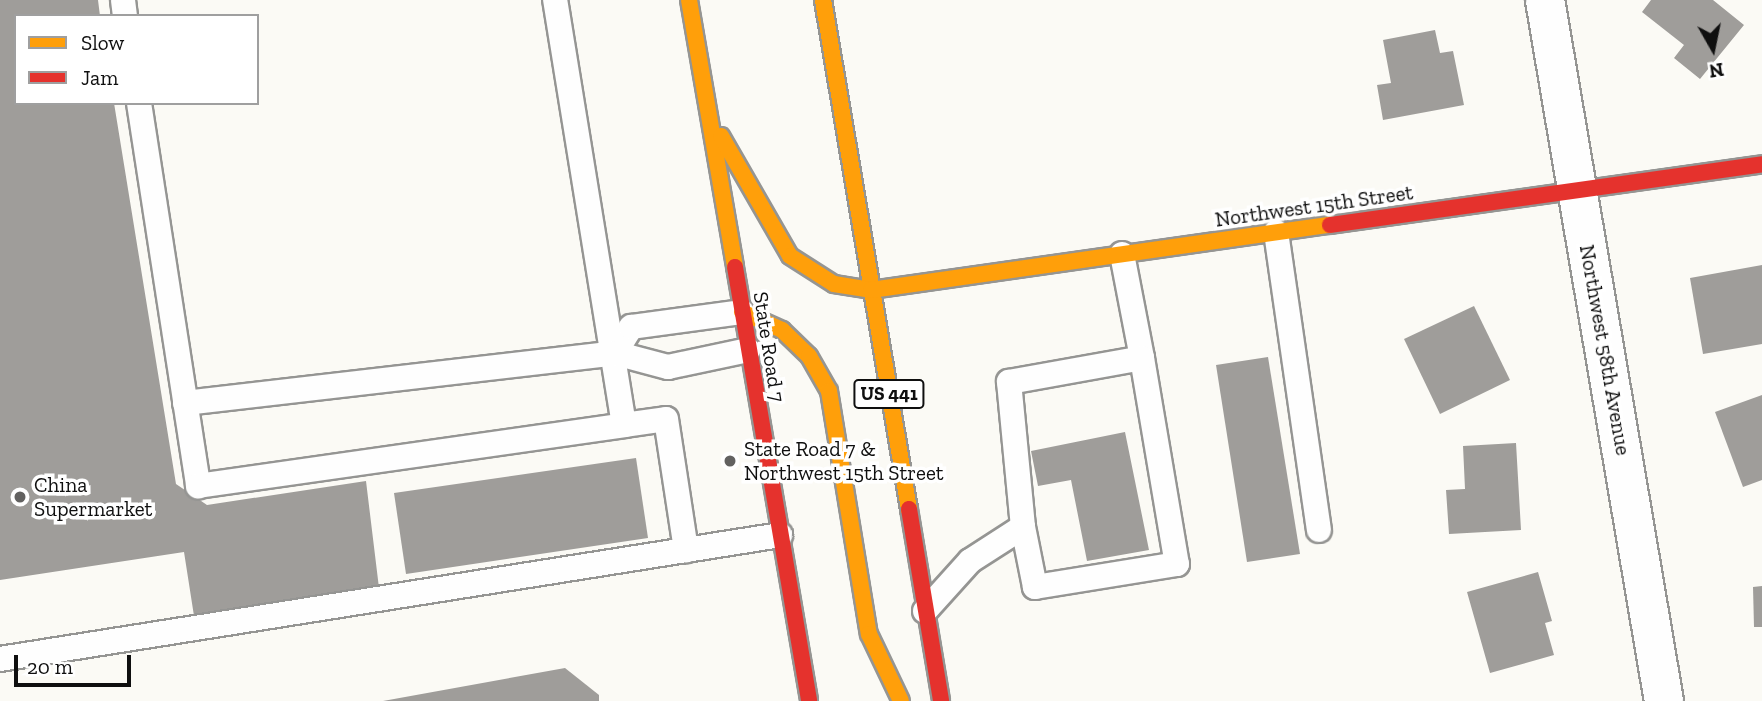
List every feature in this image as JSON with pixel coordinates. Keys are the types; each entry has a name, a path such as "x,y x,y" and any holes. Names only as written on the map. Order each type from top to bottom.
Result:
{"main road":[{"name":"State Road 7","path":"689,0 808,701"},
{"name":"US 441","path":"823,0 941,701"},
{"name":"Northwest 15th Street","path":"708,113 790,256 834,284 871,290 1762,164"},
{"path":"742,312 782,330 809,356 829,391 869,634 901,701"}],"street":[{"name":"Northwest 58th Avenue","path":"1545,0 1664,701"}],"lane":[{"path":"555,0 615,354 624,425"},
{"path":"139,105 198,486 666,419 686,550"},
{"path":"1276,232 1319,530"},
{"path":"1122,254 1142,358 1177,564 1035,587 1023,527 1009,382 1142,358"},
{"path":"615,354 631,327 742,312"},
{"path":"185,403 615,354 668,367 748,350"},
{"path":"925,611 970,561 1023,527"},
{"path":"0,659 780,535"}],"building":[{"path":"0,0 98,0 100,14 14,14 14,105 114,105 176,484 207,505 366,481 379,588 194,616 184,552 0,580"},
{"path":"1651,0 1713,0 1744,25 1700,79 1674,58 1684,45 1642,12"},
{"path":"1435,30 1440,53 1453,51 1464,105 1383,120 1377,85 1391,83 1383,40"},
{"path":"1762,265 1762,344 1703,354 1690,278"},
{"path":"1474,306 1510,380 1440,414 1404,339"},
{"path":"1268,357 1300,554 1247,562 1216,365"},
{"path":"1762,395 1762,480 1743,487 1715,412"},
{"path":"1125,432 1149,550 1087,561 1071,480 1038,486 1031,451"},
{"path":"1516,443 1521,530 1449,534 1446,490 1465,489 1463,446"},
{"path":"636,458 648,538 406,574 394,493"},
{"path":"1538,572 1552,621 1545,623 1554,655 1490,673 1467,592"},
{"path":"1762,586 1762,627 1754,627 1753,587"},
{"path":"565,668 599,695 599,701 383,701"}],"traffic: slow":[{"path":"689,0 735,267"},
{"path":"823,0 909,509"},
{"path":"721,136 790,256 834,284 871,290"},
{"path":"871,290 1330,225"},
{"path":"742,312 782,330 809,356 829,391 869,634 901,701"}],"traffic: jam":[{"path":"1330,225 1762,164"},
{"path":"735,267 809,701"},
{"path":"909,509 941,701"}],"place":[{"name":"State Road 7 & Northwest 15th Street","path":"730,461"},
{"name":"China Supermarket","path":"20,497"}]}
